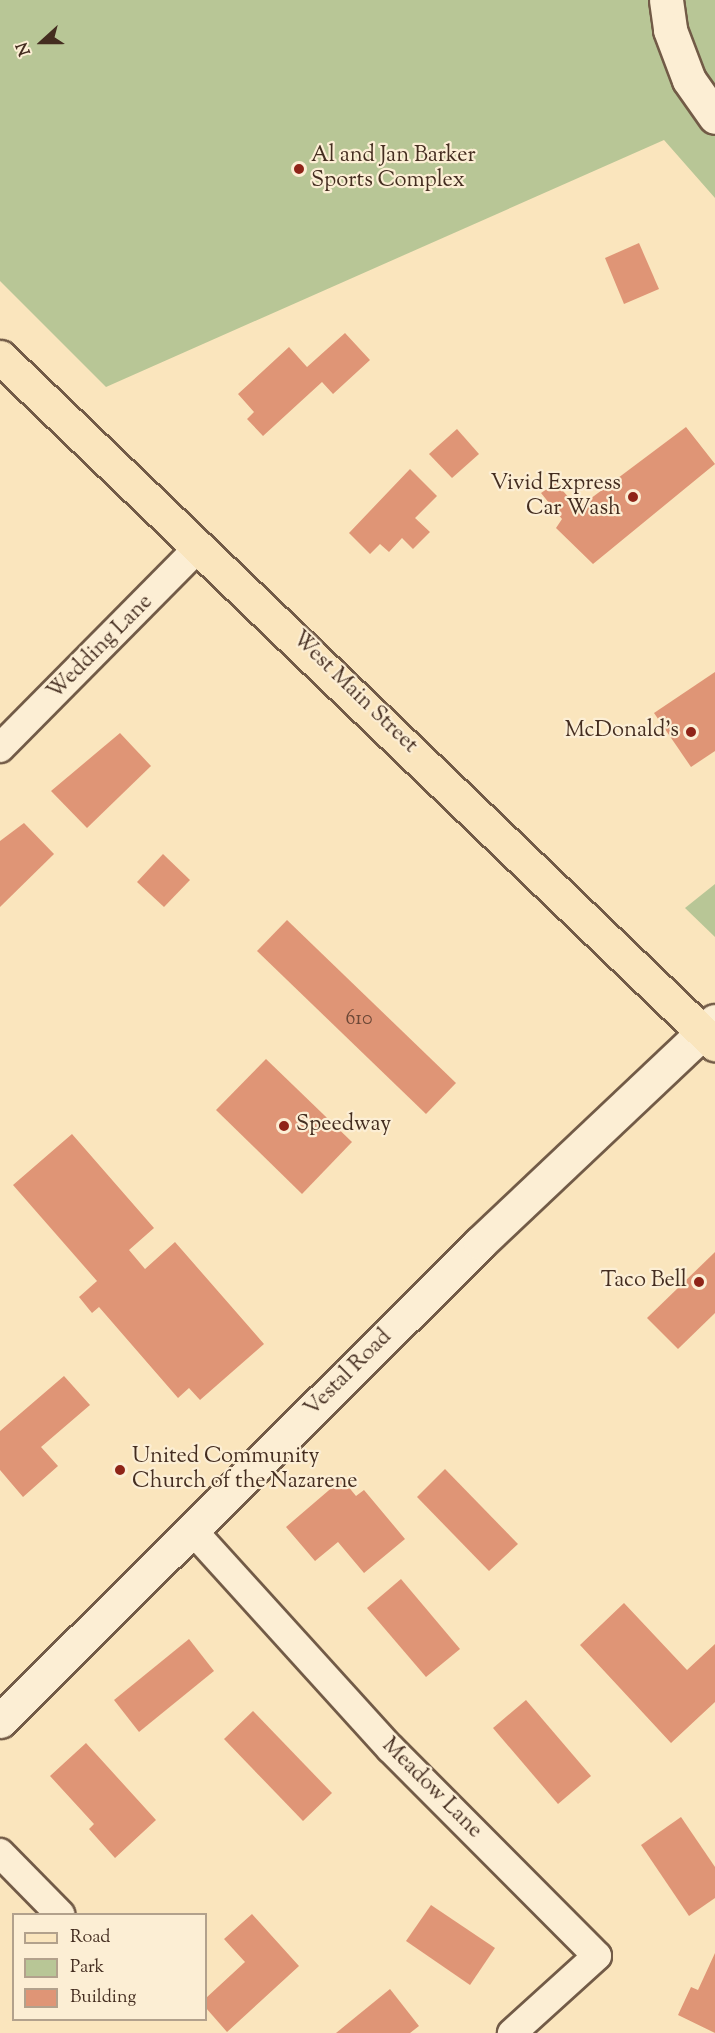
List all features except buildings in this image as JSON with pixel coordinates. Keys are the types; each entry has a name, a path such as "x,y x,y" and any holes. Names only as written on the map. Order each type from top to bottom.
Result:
{"main road":[{"name":"West Main Street","path":"0,357 201,546 712,1036"}],"street":[{"path":"666,0 670,30 689,80 715,117"},
{"name":"Wedding Lane","path":"0,748 201,546"},
{"name":"Vestal Road","path":"0,1721 480,1244 712,1036"},
{"name":"Meadow Lane","path":"193,1531 390,1748 597,1956 512,2033"},
{"path":"0,1853 59,1913"}],"green space":[{"name":"Al and Jan Barker Sports Complex","path":"0,0 715,0 715,198 664,140 106,387 0,281"},
{"path":"715,884 715,937 685,908"}],"place":[{"name":"Al and Jan Barker Sports Complex","path":"299,169"},
{"name":"Vivid Express Car Wash","path":"633,497"},
{"name":"McDonald's","path":"691,732"},
{"name":"Speedway","path":"284,1126"},
{"name":"Taco Bell","path":"699,1282"},
{"name":"United Community Church of the Nazarene","path":"120,1470"}]}
